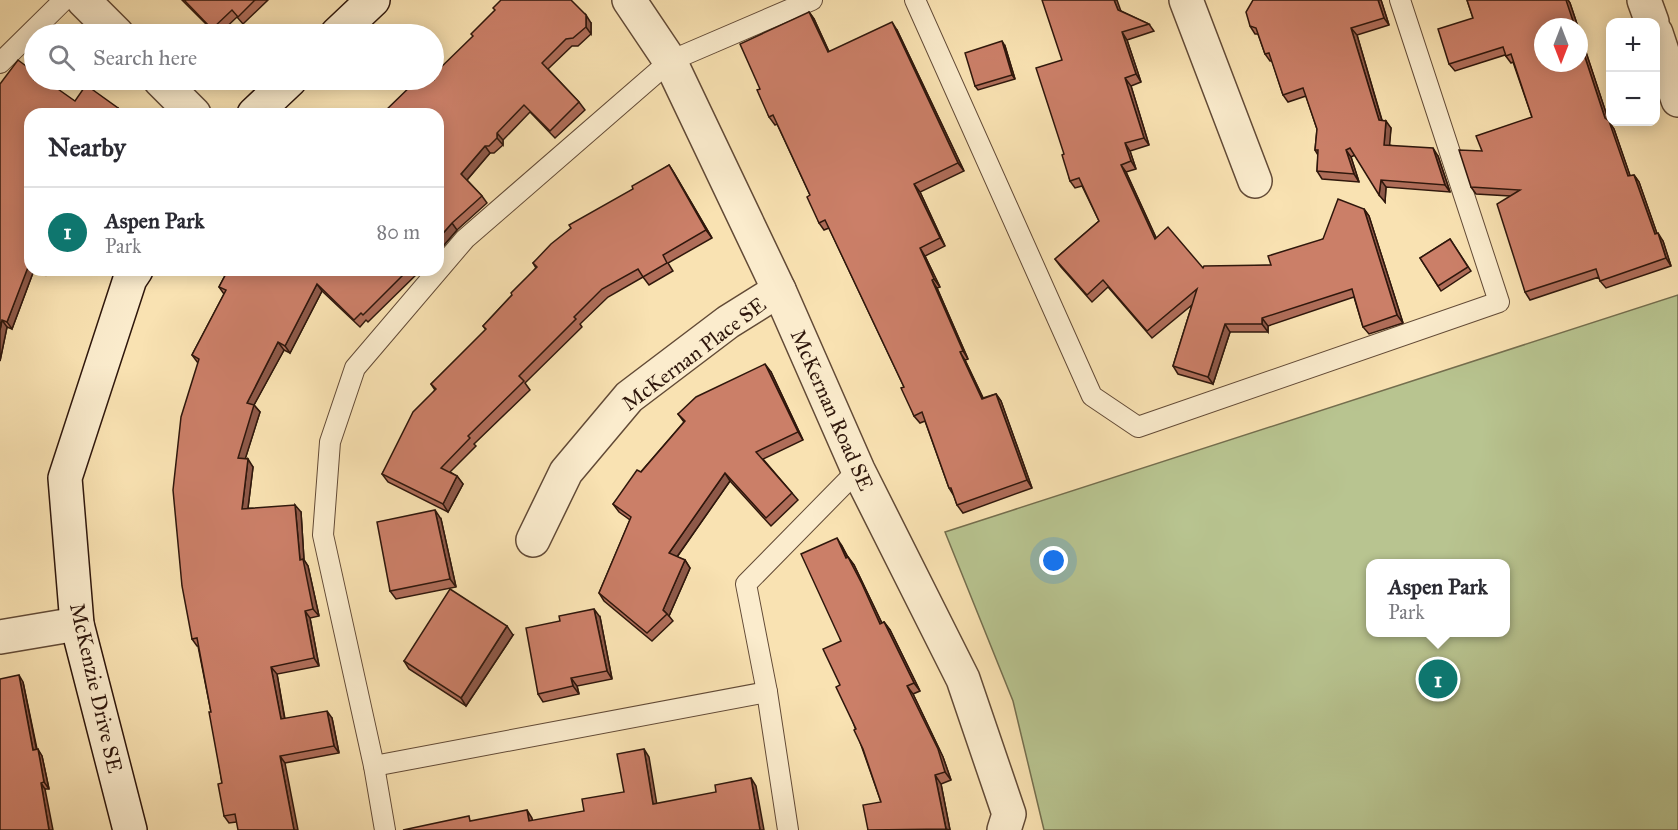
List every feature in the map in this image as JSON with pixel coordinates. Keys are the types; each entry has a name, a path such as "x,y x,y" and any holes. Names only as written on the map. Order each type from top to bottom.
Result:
{"street":[{"path":"83,0 107,24"},
{"path":"348,24 373,0"},
{"name":"McKernan Road SE","path":"629,0 670,61 779,290 858,470 963,680 1009,814 1004,830"},
{"path":"1186,0 1255,181"},
{"path":"1644,0 1651,18"},
{"path":"1660,45 1678,100"},
{"path":"170,90 188,108"},
{"path":"260,108 279,90"},
{"name":"McKenzie Drive SE","path":"130,830 77,624 65,478 132,276"},
{"name":"McKernan Place SE","path":"533,540 566,472 629,398 728,322 779,290"},
{"path":"0,637 77,624"}],"lane":[{"path":"40,24 64,0"},
{"path":"444,264 465,239 670,61 812,0"},
{"path":"915,0 1092,396 1138,427 1499,302 1400,0"},
{"path":"0,63 24,39"},
{"path":"385,830 374,766 323,535 330,442 355,368 433,276"},
{"path":"788,830 767,692 746,584 858,470"},
{"path":"374,766 767,692"}],"green space":[{"path":"1678,295 1678,830 1044,830 1013,701 945,532"}],"building":[{"path":"184,0 255,0 238,17 232,10 217,24 207,24"},
{"path":"501,0 571,0 586,15 586,27 573,38 566,39 542,63 579,102 550,131 524,105 497,133 497,138 489,146 485,146 461,174 482,196 444,232 444,108 388,108 407,90 444,90 444,64 473,36 471,34 495,10 493,8"},
{"path":"1042,0 1114,0 1118,10 1149,24 1122,32 1136,74 1125,78 1144,138 1125,143 1131,161 1121,165 1155,239 1168,227 1203,268 1204,266 1271,265 1268,256 1323,239 1338,199 1364,209 1397,315 1363,327 1352,289 1262,318 1262,324 1225,324 1208,377 1173,366 1197,289 1147,331 1103,280 1087,295 1055,259 1099,221 1079,178 1070,181 1062,155 1064,154 1036,68 1062,60"},
{"path":"1253,0 1378,0 1384,18 1351,28 1379,120 1386,121 1384,145 1433,148 1445,185 1381,180 1379,195 1350,148 1346,150 1354,174 1317,171 1318,150 1315,150 1317,129 1303,88 1283,95 1269,53 1265,54 1256,28 1250,26 1246,12"},
{"path":"1467,0 1566,0 1572,18 1534,18 1534,72 1588,72 1588,66 1606,119 1606,126 1611,126 1628,176 1634,175 1666,258 1600,281 1596,269 1525,292 1497,204 1520,190 1471,187 1459,150 1482,151 1476,136 1532,117 1511,54 1506,56 1503,47 1449,64 1438,29 1473,18"},
{"path":"809,12 828,52 892,22 958,163 914,184 940,238 920,248 963,351 960,352 982,399 996,394 1027,480 957,505 922,412 914,416 901,388 904,387 825,220 819,223 807,197 810,195 773,115 769,117 757,90 760,89 740,44"},
{"path":"1002,41 1012,75 975,86 965,53"},
{"path":"18,60 24,64 24,90 59,90 75,101 83,90 93,90 118,108 24,108 25,276 7,322 2,320 0,330 0,84"},
{"path":"669,165 706,230 663,255 667,263 643,277 638,269 602,289 574,317 576,319 519,376 524,381 468,436 470,438 441,468 457,476 443,504 382,474 413,412 436,389 431,384 486,329 483,326 537,267 533,263 571,228 569,225 633,189 632,186"},
{"path":"1450,239 1468,267 1438,286 1420,258"},
{"path":"225,276 402,276 363,315 361,313 354,320 317,284 285,346 278,342 247,403 254,405 238,458 248,459 242,509 295,505 300,560 303,559 313,609 305,611 314,658 271,667 281,719 327,711 334,746 280,756 294,830 238,830 235,814 224,816 218,784 222,783 209,712 211,712 197,638 192,639 182,586 173,490 181,417 199,359 192,355 226,290 219,287"},
{"path":"765,364 798,432 756,452 792,493 766,518 725,473 669,553 685,560 663,610 667,614 647,633 599,593 631,517 613,504 637,470 641,472 685,421 678,414 696,397"},
{"path":"435,510 450,579 390,591 377,522"},
{"path":"837,538 880,624 884,622 914,683 907,686 938,749 945,772 935,775 946,829 868,830 863,805 881,802 854,730 856,729 836,687 840,685 823,649 841,641 801,554"},
{"path":"450,589 507,626 461,698 404,661"},
{"path":"594,609 607,671 571,678 573,686 538,694 526,628 560,621 559,616"},
{"path":"19,675 33,750 38,749 49,830 0,830 0,679"},
{"path":"644,749 653,804 716,792 715,785 751,778 760,830 403,830 469,816 470,821 527,810 529,821 584,811 582,799 624,792 617,754"}],"place":[{"name":"Aspen Park","path":"1438,679"}]}
